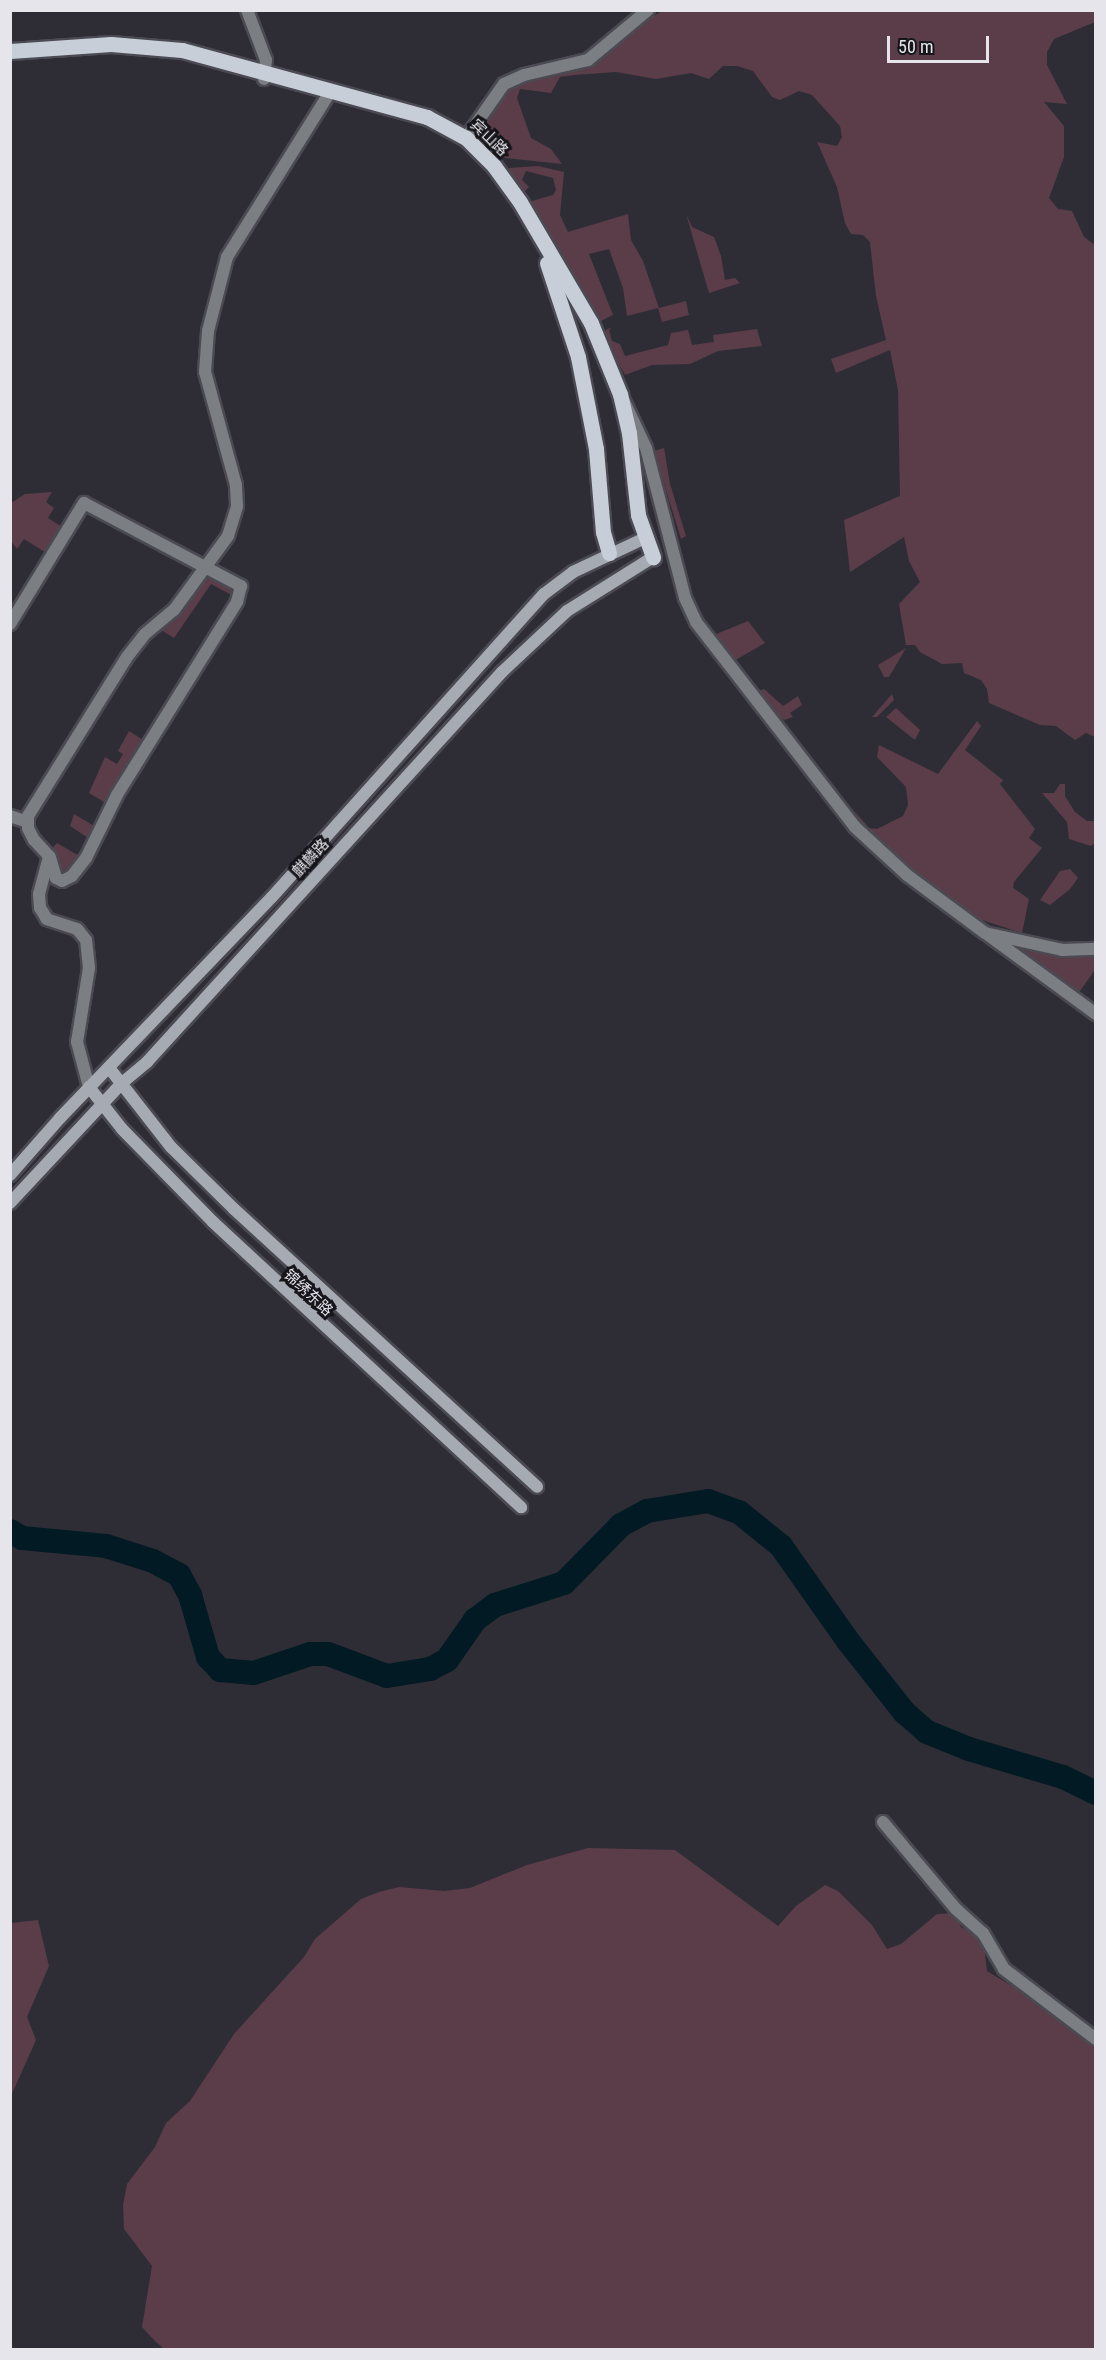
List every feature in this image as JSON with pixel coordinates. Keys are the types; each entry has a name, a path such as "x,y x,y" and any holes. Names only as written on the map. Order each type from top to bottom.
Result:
{"main road":[{"name":"宾山路","path":"10,51 143,45 198,54 423,124 451,136 489,170 542,252 574,342 596,449 603,532 609,553"},
{"name":"宾山路","path":"10,57 143,50 197,59 265,76"},
{"name":"宾山路","path":"328,95 427,117 466,138 506,182 591,322 620,394 645,538 653,557"},
{"name":"麒麟路","path":"10,1175 89,1087 110,1069 272,897 544,594 573,572 609,553 645,538"},
{"name":"麒麟路","path":"10,1203 122,1083 147,1062 502,672 567,611 653,557"},
{"name":"锦绣东路","path":"110,1069 171,1147 234,1209 537,1487"},
{"name":"锦绣东路","path":"89,1087 103,1105 213,1222 294,1301 521,1507"}],"street":[{"path":"248,10 266,60 265,76"},
{"path":"466,138 504,84 524,75 588,60 648,10"},
{"path":"10,624 84,503 208,567 240,584 237,602 117,795 86,858 72,876 62,881 56,878 49,856 34,840 27,822 48,780 127,657 208,567 228,537 237,506 234,475 203,360 224,265 328,95"},
{"path":"620,394 631,409 646,448 685,598 710,644 875,848 939,902 986,933 1095,1014"},
{"path":"10,816 27,822"},
{"path":"49,856 39,894 40,908 47,919 77,929 86,940 89,954 77,1042 89,1087"},
{"path":"986,933 1062,950 1095,949"},
{"path":"883,1822 956,1909 982,1933 1004,1969 1095,2039"}],"shaded area":[{"path":"662,11 1095,11 1095,22 1054,39 1047,52 1047,65 1067,104 1044,102 1064,126 1064,157 1049,198 1058,209 1072,211 1084,237 1095,245 1095,737 1086,733 1075,740 1056,726 1040,725 989,703 987,689 981,680 964,673 962,663 942,664 920,652 915,645 906,645 899,604 920,582 909,561 904,537 850,572 844,520 900,496 898,390 890,350 836,373 831,359 886,340 876,296 870,242 863,235 851,234 845,223 837,187 817,142 837,146 842,137 840,126 812,95 799,91 780,100 772,97 753,71 737,66 723,66 709,79 691,73 656,79 616,72 574,75 560,77 551,93 520,89 517,98 531,138 551,149 562,164 496,157 477,138 482,123 513,83 566,70"},
{"path":"538,166 564,172 560,215 568,232 628,214 631,240 643,261 659,308 686,301 689,315 662,322 658,308 627,316 623,288 609,249 589,254 613,315 597,323 525,203 553,195 556,190 553,178 526,171 522,180 529,187 522,194 505,173 509,168"},
{"path":"686,214 692,227 714,237 721,256 725,280 735,278 740,283 709,293"},
{"path":"612,328 609,330 612,341 620,344 625,356 668,345 671,333 688,330 692,345 714,342 713,335 757,329 762,346 718,351 690,364 652,365 625,375 603,335 607,329"},
{"path":"664,448 670,484 686,536 681,539 654,451"},
{"path":"52,492 46,502 54,508 48,518 64,528 48,554 24,539 17,549 11,541 11,503 25,494"},
{"path":"209,575 238,587 235,597 211,584 174,638 158,628 187,603"},
{"path":"748,621 765,643 734,661 714,635"},
{"path":"906,648 889,677 884,677 878,665"},
{"path":"764,689 783,706 798,696 802,705 790,713 793,717 784,720 758,691"},
{"path":"892,694 894,700 877,717 872,717"},
{"path":"896,708 920,730 915,740 886,717"},
{"path":"977,721 981,726 965,750 1003,780 1000,784 1035,829 1029,838 1042,848 1014,882 1013,888 1029,899 1022,933 979,919 959,906 902,862 869,832 853,809 869,828 877,829 903,816 908,805 906,787 877,757 879,745 938,774"},
{"path":"129,731 146,742 109,805 89,793 105,757 117,764 123,754 118,751"},
{"path":"1060,784 1065,784 1065,796 1075,812 1087,821 1095,821 1095,843 1091,846 1069,839 1067,822 1042,793 1054,793"},
{"path":"74,814 96,827 91,840 70,826"},
{"path":"57,843 81,857 60,874 50,851"},
{"path":"1070,869 1078,878 1070,889 1050,905 1040,900 1060,871"},
{"path":"1012,944 1095,953 1095,970 1077,995 1062,979"},
{"path":"588,1848 675,1850 778,1926 796,1906 825,1885 838,1891 872,1925 887,1949 901,1944 937,1914 954,1913 961,1927 974,1934 984,1946 987,1971 1048,2008 1088,2041 1095,2049 1095,2349 164,2349 154,2340 142,2327 152,2266 124,2229 123,2205 127,2184 155,2147 166,2123 190,2101 234,2034 304,1957 315,1939 361,1899 379,1892 399,1887 444,1891 470,1888 527,1865"},
{"path":"38,1920 49,1966 27,2017 36,2040 11,2096 11,1923"}],"waterway":[{"path":"10,1531 22,1538 106,1546 153,1561 179,1575 190,1595 208,1657 220,1670 254,1673 310,1654 328,1654 387,1676 430,1669 447,1660 475,1620 495,1605 564,1583 621,1525 647,1511 708,1501 739,1512 781,1546 848,1641 904,1712 927,1732 969,1749 1063,1777 1096,1793"}]}
